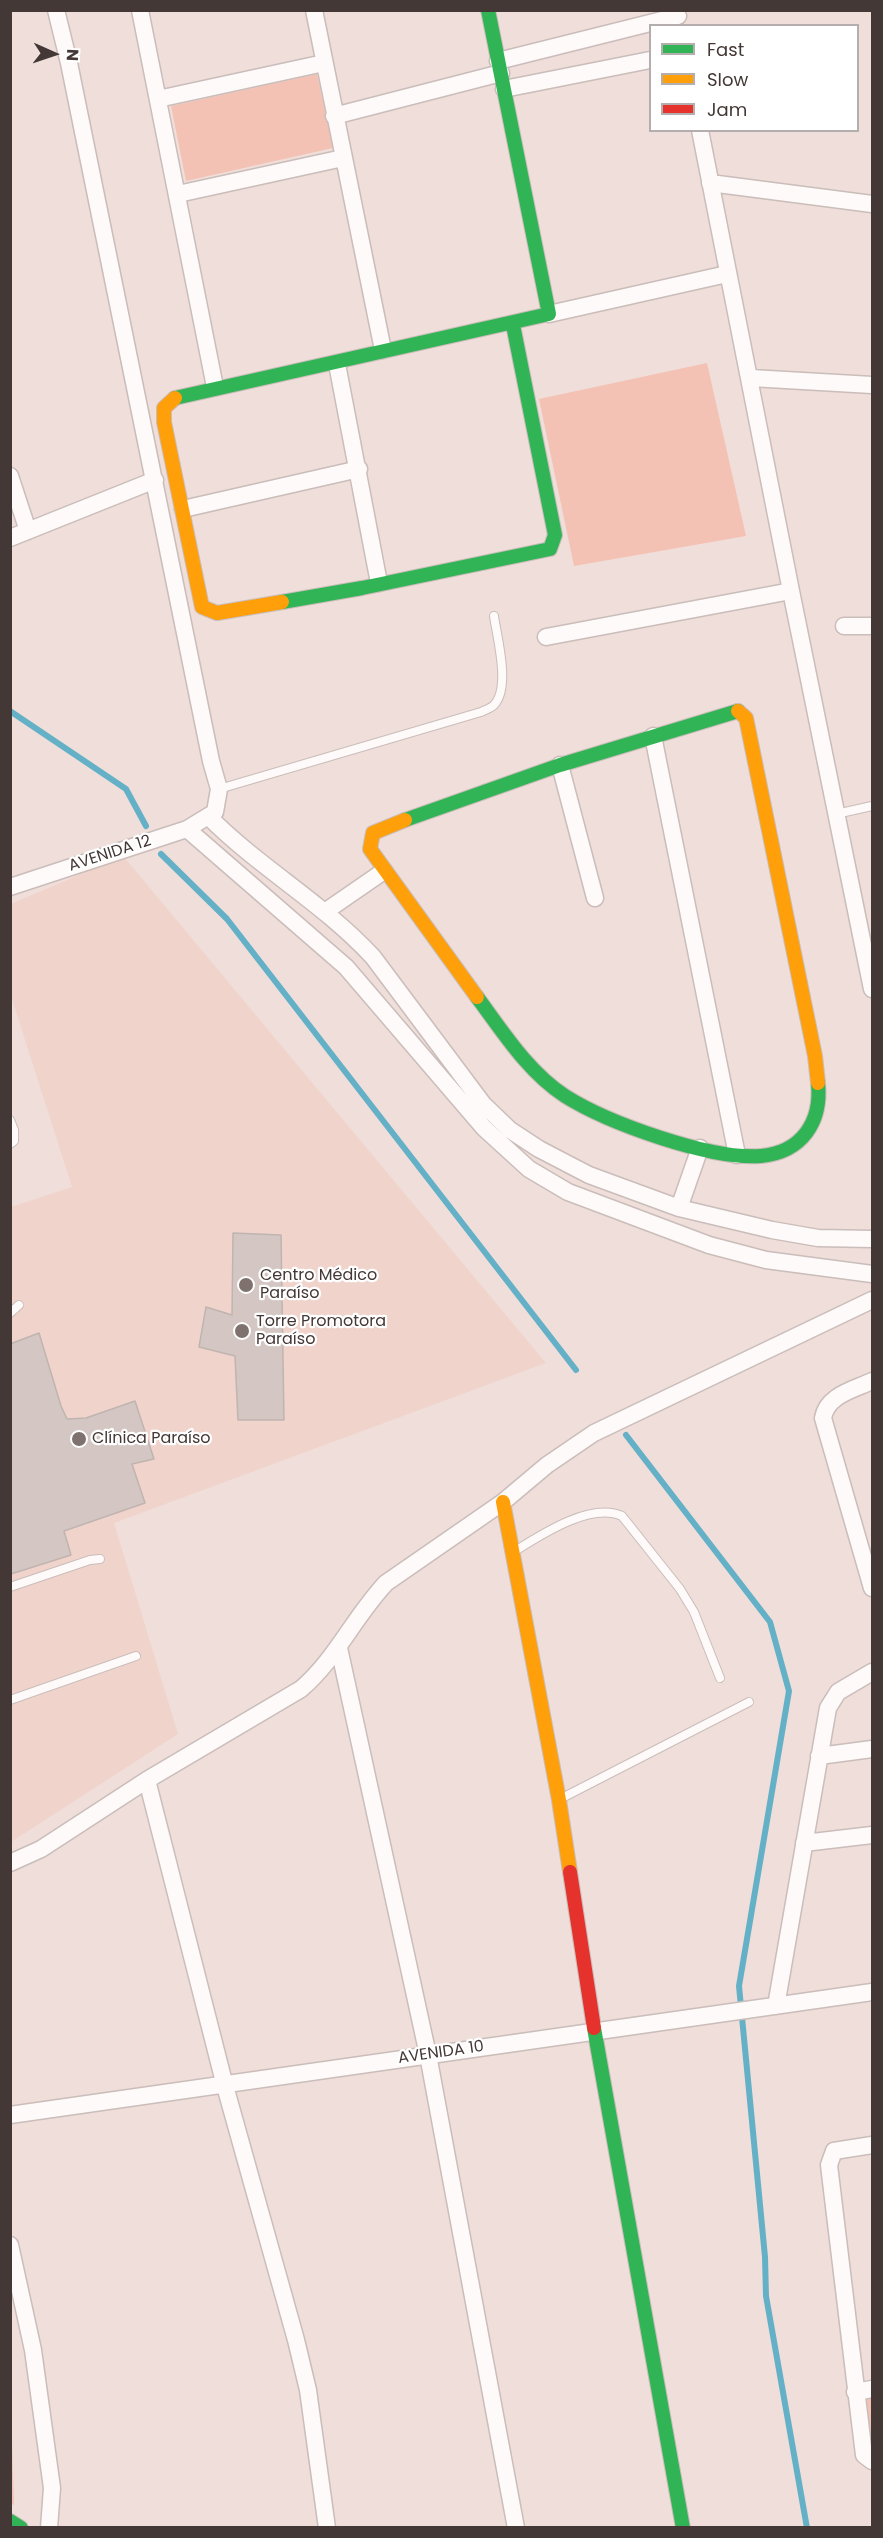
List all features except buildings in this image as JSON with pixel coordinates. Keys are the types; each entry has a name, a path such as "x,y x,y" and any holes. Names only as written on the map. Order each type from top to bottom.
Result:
{"street":[{"path":"56,10 69,63 211,761 219,789 215,812 209,817 245,852 326,911 352,935 373,957 483,1104 510,1130 538,1149 589,1174 679,1208 772,1230 818,1238 873,1239"},
{"path":"140,10 215,387"},
{"path":"314,10 383,350"},
{"path":"488,10 549,314"},
{"path":"656,24 678,17"},
{"path":"334,116 501,74 649,26"},
{"path":"501,74 649,60"},
{"path":"159,99 324,63"},
{"path":"700,132 727,274 751,378 791,591 873,989"},
{"path":"178,194 343,158"},
{"path":"710,183 873,204"},
{"path":"513,325 555,535 550,549 362,588 217,613 202,607 164,422 164,408 173,398 215,387 322,365 338,364 383,350 513,325 549,314 727,274"},
{"path":"338,364 379,583"},
{"path":"751,378 873,385"},
{"path":"183,509 359,469"},
{"path":"10,476 28,531"},
{"path":"10,538 155,480"},
{"path":"546,637 791,591"},
{"path":"844,626 873,626"},
{"path":"738,711 746,718 815,1056 818,1093 816,1118 807,1135 776,1153 758,1157 737,1155 700,1148 593,1111 565,1096 514,1048 370,849 373,833 560,765 729,712 738,711"},
{"path":"652,736 737,1155"},
{"path":"560,765 595,898"},
{"name":"AVENIDA 12","path":"10,887 187,830 209,817"},
{"path":"187,830 346,967 484,1128 529,1169 568,1192 709,1245 766,1260 873,1274"},
{"path":"326,911 384,871"},
{"path":"679,1208 700,1148"},
{"path":"10,1863 41,1849 147,1780 301,1689 320,1672 339,1648 357,1617 386,1583 503,1503 547,1465 594,1432 873,1300"},
{"path":"873,1380 831,1400 825,1407 823,1418 873,1588"},
{"path":"503,1503 559,1800 594,2031 683,2528"},
{"path":"339,1648 428,2055 516,2528"},
{"path":"776,2006 828,1707 838,1692 873,1672"},
{"path":"819,1756 873,1749"},
{"path":"147,1780 225,2086 305,2380 327,2528"},
{"path":"804,1843 873,1835"},
{"name":"AVENIDA 10","path":"10,2115 873,1992"},
{"path":"873,2145 834,2151 829,2165 864,2455 873,2461"},
{"path":"10,2244 33,2350 49,2465 52,2488 49,2528"},
{"path":"855,2392 873,2389"},
{"path":"10,2521 21,2528"}],"lane":[{"path":"219,789 470,715 494,705 500,695 503,676 494,616"},
{"path":"836,814 873,806"},
{"path":"10,1120 14,1130 14,1141 10,1144"},
{"path":"10,1313 19,1305"},
{"path":"511,1554 583,1515 611,1511 622,1516 680,1589 694,1612 720,1678"},
{"path":"10,1587 90,1560 100,1559"},
{"path":"10,1700 136,1656"},
{"path":"559,1800 749,1702"}],"shaded area":[{"path":"317,74 333,148 186,181 171,106"},
{"path":"707,363 746,536 574,566 539,399"},
{"name":"Centro Médico Paraíso","path":"123,856 546,1363 114,1523 178,1734 11,1842 11,1207 72,1187 11,996 11,904"},
{"path":"872,2397 872,2455 862,2399"},
{"path":"11,2409 14,2505 10,2503"}],"waterway":[{"path":"10,711 126,789 146,826"},
{"path":"161,854 227,919 576,1370"},
{"path":"626,1435 770,1622 789,1691 739,1986 765,2257 766,2296 807,2528"}],"traffic: fast":[{"path":"175,398 549,314 488,10"},
{"path":"282,602 550,549 555,535 513,325"},
{"path":"405,820 560,765 738,711"},
{"path":"477,997 528,1063 565,1096 632,1128 688,1146 740,1156 761,1156 788,1148 806,1133 813,1122 817,1110 818,1083"},
{"path":"594,2028 683,2528"},
{"path":"10,2521 21,2528"}],"traffic: slow":[{"path":"175,398 164,408 164,422 202,607 217,613 282,602"},
{"path":"738,711 746,718 815,1056 818,1083"},
{"path":"405,820 373,833 370,849 477,997"},
{"path":"503,1502 559,1800 570,1872"}],"traffic: jam":[{"path":"570,1872 594,2028"}],"place":[{"name":"Centro Médico Paraíso","path":"246,1285"},
{"name":"Torre Promotora Paraíso","path":"242,1331"},
{"name":"Clínica Paraíso","path":"79,1439"}]}
